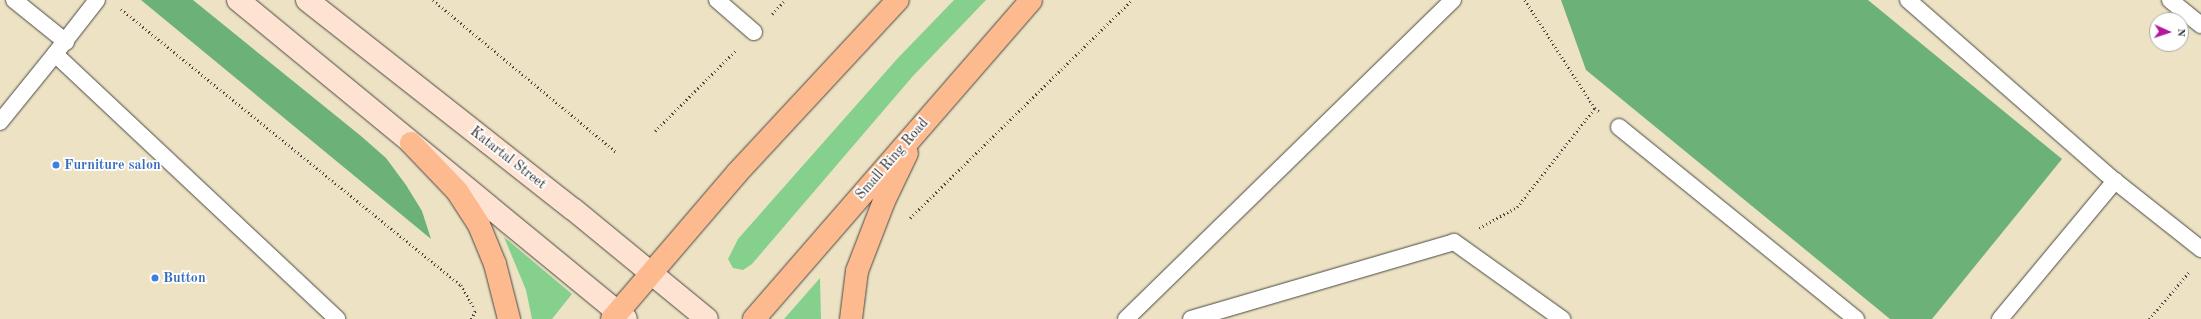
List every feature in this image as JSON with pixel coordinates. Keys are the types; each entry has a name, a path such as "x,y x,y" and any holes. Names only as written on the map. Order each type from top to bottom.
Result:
{"highway":[{"path":"618,317 652,273 737,173 898,0"},
{"name":"Small Ring Road","path":"754,319 1031,0"},
{"path":"851,319 857,271 884,201 914,134"},
{"path":"411,143 457,191 479,225 495,264 509,319"}],"main road":[{"path":"238,0 618,317"},
{"name":"Katartal Street","path":"307,0 652,273 707,319"}],"lane":[{"path":"14,0 66,42"},
{"path":"0,122 66,42 97,0"},
{"path":"717,0 754,32"},
{"path":"1126,319 1453,0"},
{"path":"1908,0 2115,181 2201,249"},
{"path":"2170,0 2201,25"},
{"path":"56,54 337,319"},
{"path":"1619,127 1856,319"},
{"path":"2000,319 2115,181"},
{"path":"1191,319 1454,242 1562,319"}],"path":[{"path":"433,0 616,152"},
{"path":"655,131 786,0"},
{"path":"908,220 1132,0"},
{"path":"1525,0 1595,108 1619,127"},
{"path":"116,5 461,285 475,309 471,319"},
{"path":"1454,242 1517,206 1595,108"},
{"path":"2149,319 2192,268"}],"green space":[{"path":"141,0 193,0 361,136 386,158 406,185 422,211 431,239"},
{"path":"954,0 986,0 913,76 752,264 743,270 733,268 728,259 738,239 897,59"},
{"path":"1561,0 1868,0 2062,159 1932,319 1890,319 1586,70"},
{"path":"504,237 572,294 552,319 532,319 526,290"},
{"path":"820,278 821,319 784,319"}],"place":[{"name":"Furniture salon","path":"56,165"},
{"name":"Button","path":"155,278"}]}
